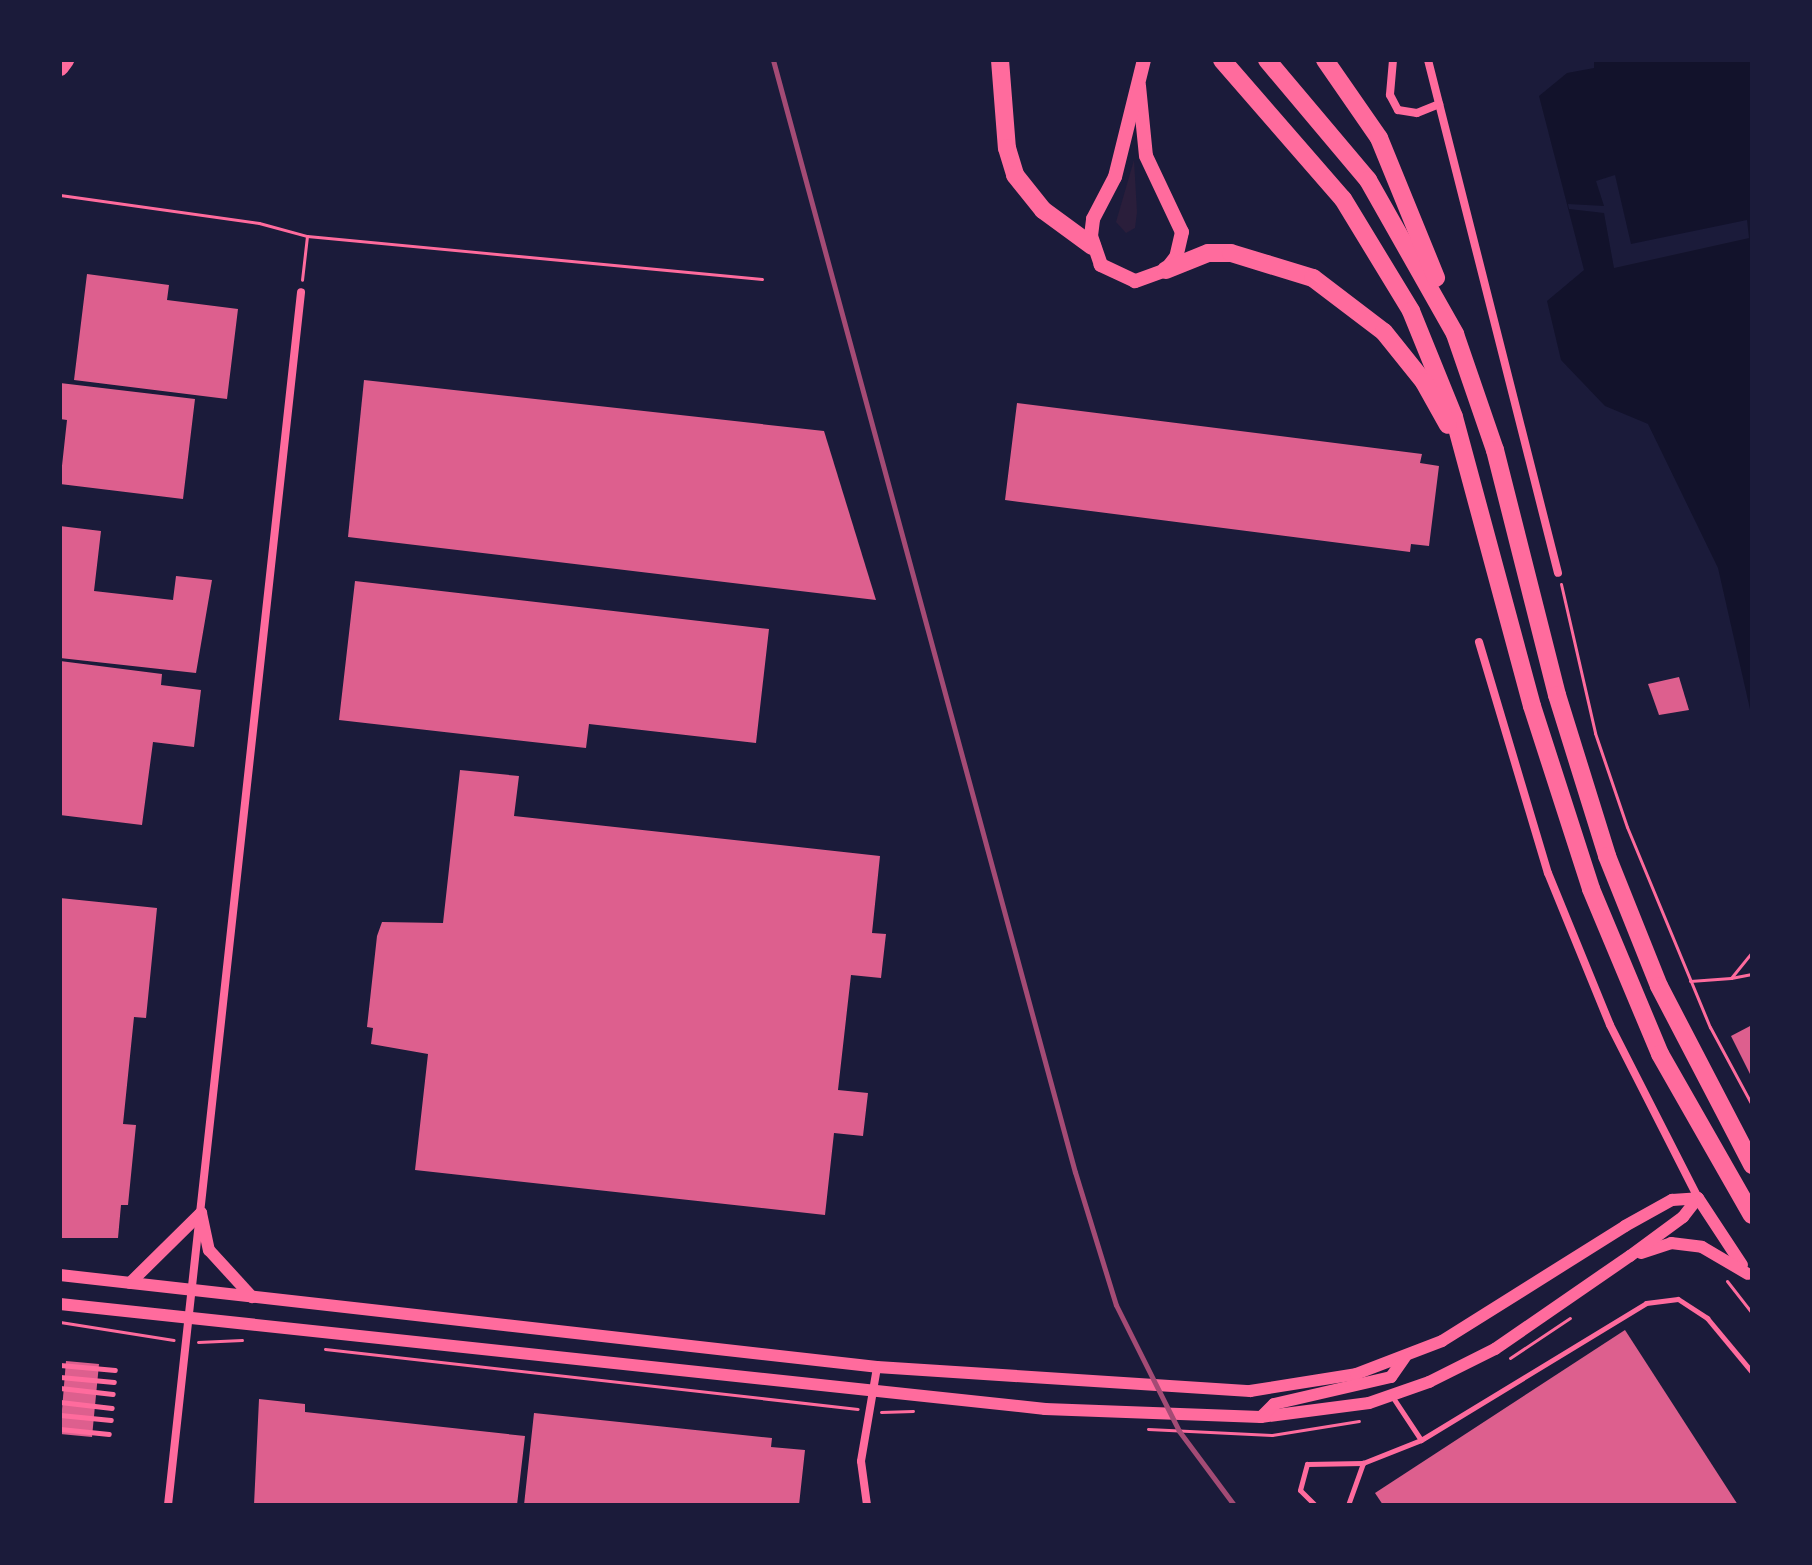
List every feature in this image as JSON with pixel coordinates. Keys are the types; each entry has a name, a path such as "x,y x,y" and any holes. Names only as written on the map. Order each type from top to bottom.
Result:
{"highway":[{"path":"60,67 65,60"},
{"path":"1000,60 1007,148 1015,175 1043,210 1092,246"},
{"path":"1222,60 1311,157 1377,251 1438,373 1471,471 1532,706 1591,889 1660,1054 1752,1215"},
{"path":"1267,60 1368,180 1455,334"},
{"path":"1325,60 1361,107 1395,170 1495,450 1557,695 1607,856 1659,986 1752,1165"},
{"path":"1166,270 1208,253 1231,253 1282,266 1345,298 1384,332 1424,382 1471,471"}],"main road":[{"path":"1139,86 1146,156 1181,225 1179,250 1166,270 1140,281 1123,279 1101,265 1092,246 1093,219 1115,177 1144,60"}],"street":[{"path":"1393,60 1390,95 1398,110 1417,113 1439,104"},
{"path":"1428,60 1558,573"},
{"path":"168,1505 301,292"},
{"path":"1479,642 1548,873 1610,1025 1698,1198 1750,1277"},
{"path":"60,1304 189,1320 1134,1416 1261,1417 1308,1414 1391,1395 1495,1349 1683,1217 1698,1198"},
{"path":"60,1275 254,1299 833,1358 877,1367 1250,1391 1356,1374 1405,1357 1479,1322 1625,1226 1672,1200 1698,1198"},
{"path":"130,1283 201,1213"},
{"path":"201,1213 209,1250 254,1299"},
{"path":"1630,1256 1684,1243 1708,1249 1750,1277"},
{"path":"1261,1417 1274,1404 1391,1377 1405,1357"},
{"path":"867,1505 861,1461 877,1367"}],"lane":[{"path":"1315,1505 1300,1490 1307,1464 1363,1463 1421,1440 1646,1303 1678,1299 1707,1318 1752,1372"},
{"path":"60,1365 115,1370"},
{"path":"60,1377 114,1382"},
{"path":"60,1388 113,1394"},
{"path":"1391,1395 1421,1440"},
{"path":"60,1402 112,1408"},
{"path":"60,1415 111,1420"},
{"path":"60,1429 109,1434"},
{"path":"1348,1505 1363,1463"}],"path":[{"path":"60,195 259,223 307,236 762,279"},
{"path":"301,292 307,236"},
{"path":"1558,573 1595,733 1675,950 1752,1105"},
{"path":"1731,978 1752,952"},
{"path":"1690,981 1752,974"},
{"path":"1723,1276 1752,1313"},
{"path":"60,1322 155,1338"},
{"path":"212,1344 253,1341"},
{"path":"324,1349 828,1405"}],"shaded area":[{"path":"1594,60 1752,60 1752,718 1718,568 1648,424 1605,406 1561,360 1547,301 1584,270 1539,96 1567,73 1594,68"},
{"path":"1134,160 1137,212 1135,228 1126,233 1116,222"}],"pier":[{"path":"1615,175 1631,244 1747,220 1749,238 1614,268 1604,213 1569,209 1568,204 1604,206 1596,181"}],"building":[{"path":"87,274 169,285 167,300 238,309 227,399 74,380"},
{"path":"364,380 824,431 876,600 348,537"},
{"path":"60,383 195,399 183,499 60,484 67,420 60,419"},
{"path":"1017,403 1422,454 1420,463 1439,466 1429,546 1411,544 1410,552 1005,500"},
{"path":"60,526 101,531 94,591 173,600 176,576 212,580 196,673 60,658"},
{"path":"355,581 769,629 756,743 589,724 586,748 339,720"},
{"path":"60,661 162,674 161,685 201,690 194,747 153,742 142,825 60,815"},
{"path":"1679,677 1689,710 1659,715 1648,684"},
{"path":"460,770 519,776 514,816 880,856 872,933 886,934 881,978 851,975 838,1090 868,1093 863,1136 834,1133 825,1215 415,1170 428,1054 371,1044 373,1028 367,1027 377,936 382,922 443,923"},
{"path":"60,898 157,908 146,1018 134,1017 123,1124 136,1125 128,1205 121,1205 118,1238 60,1238"},
{"path":"1752,1025 1752,1078 1731,1036"},
{"path":"1625,1330 1738,1505 1383,1505 1375,1493"},
{"path":"66,1361 99,1364 92,1437 60,1434"},
{"path":"259,1399 305,1404 305,1412 525,1436 517,1505 254,1505"},
{"path":"534,1413 772,1438 771,1447 805,1450 799,1505 524,1505"}],"railway":[{"path":"773,60 1075,1172 1116,1305 1179,1431 1234,1505"}]}
